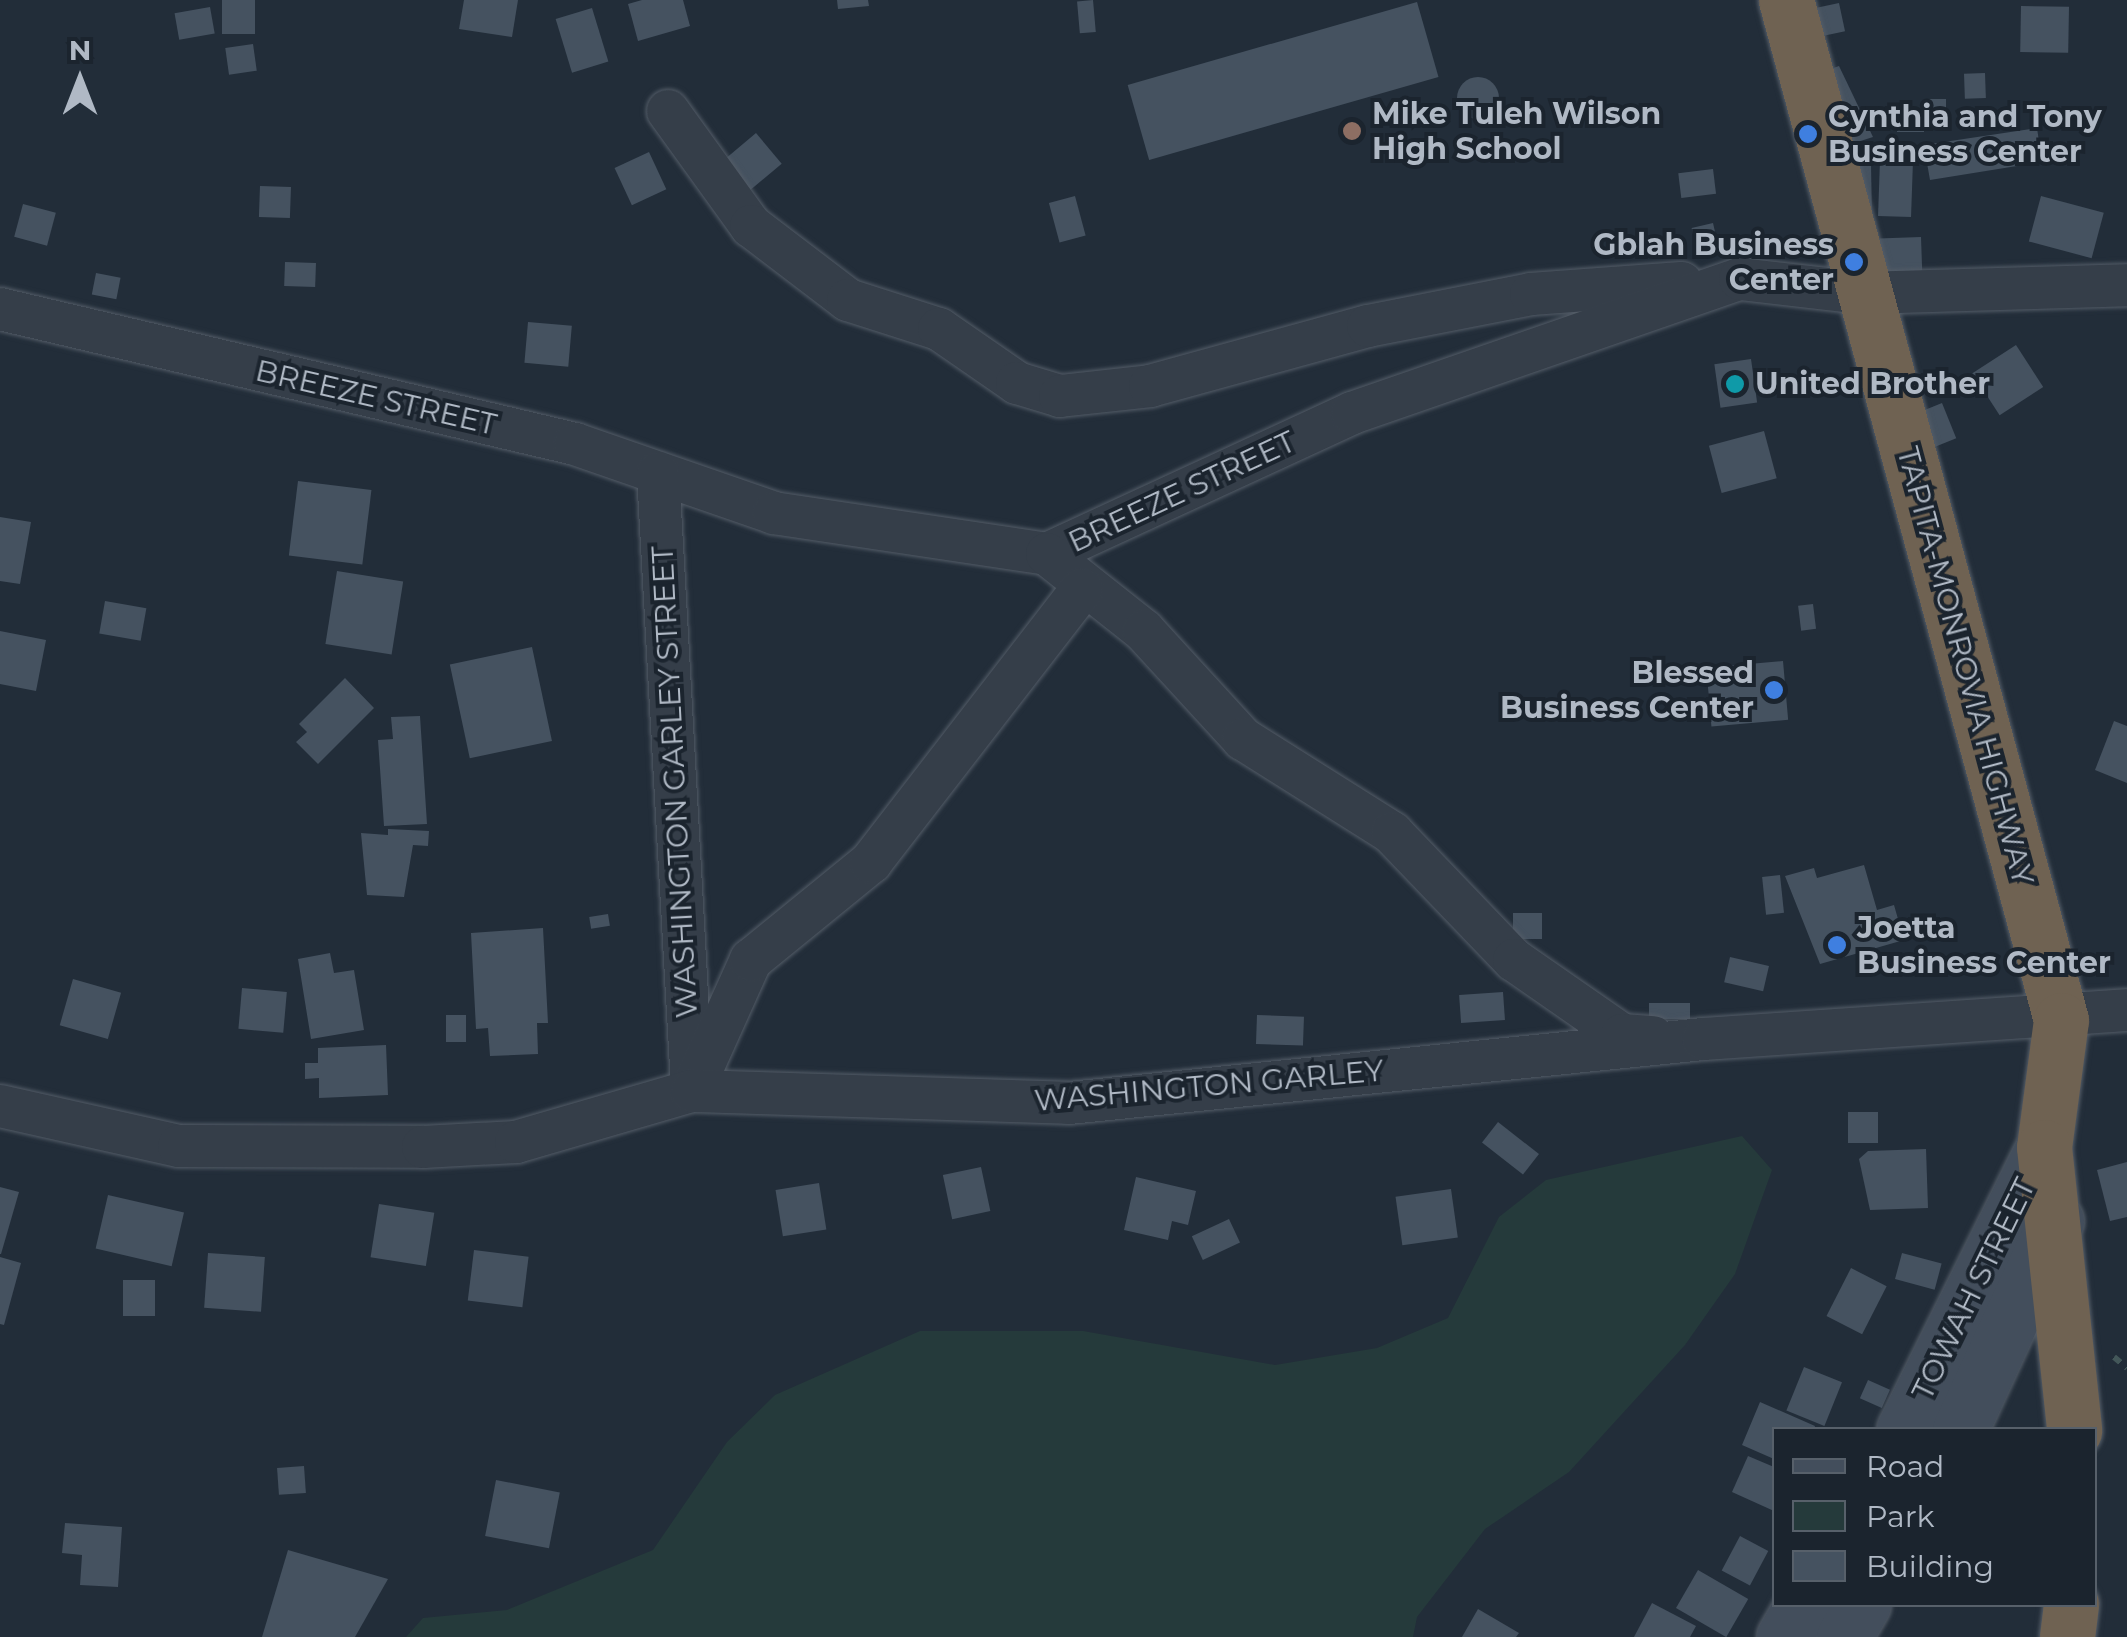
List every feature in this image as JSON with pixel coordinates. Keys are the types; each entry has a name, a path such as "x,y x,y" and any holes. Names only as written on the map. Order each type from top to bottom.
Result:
{"highway":[{"name":"TAPITA-MONROVIA HIGHWAY","path":"1786,0 2061,1020 2044,1147 2056,1221 2074,1427"},
{"path":"2066,1637 2071,1607"}],"street":[{"path":"668,111 751,226 848,300 939,328 1017,383 1060,396 1150,386 1368,326 1531,294 1740,279"},
{"name":"BREEZE STREET","path":"0,309 575,444 774,513 1046,554 1352,413 1740,279 1862,293 2127,285"},
{"name":"WASHINGTON GARLEY STREET","path":"658,473 692,1091"},
{"path":"1046,554 1082,589 1144,631 1243,739 1392,832 1514,960 1622,1036 1703,1038"},
{"path":"692,1091 752,960 870,862 1082,589"},
{"name":"WASHINGTON GARLEY","path":"0,1106 180,1146 423,1147 516,1142 692,1091 1068,1104 1703,1038 2061,1020 2127,1010"},
{"name":"TOWAH STREET","path":"1905,1427 2044,1147"},
{"name":"TOWAH STREET","path":"1961,1427 2056,1221"},
{"path":"1784,1637 1801,1607"},
{"path":"1844,1637 1861,1607"}],"green space":[{"path":"1742,1136 1772,1170 1735,1274 1685,1345 1569,1472 1485,1529 1417,1617 1413,1637 406,1637 423,1618 507,1610 653,1550 727,1442 775,1395 920,1331 1083,1331 1275,1365 1377,1348 1448,1318 1499,1217 1546,1180"}],"building":[{"path":"222,0 255,0 255,34 222,34"},
{"path":"464,0 518,0 512,37 459,29"},
{"path":"683,0 690,26 638,41 628,4"},
{"path":"837,0 868,0 869,6 838,9"},
{"path":"1093,0 1096,32 1080,33 1077,1"},
{"path":"1417,2 1438,77 1149,160 1128,85"},
{"path":"1839,3 1845,31 1775,46 1769,18"},
{"path":"2021,6 2069,7 2068,53 2020,52"},
{"path":"210,7 215,34 179,40 175,13"},
{"path":"592,8 608,62 572,73 556,19"},
{"path":"253,44 257,71 229,75 225,48"},
{"path":"1839,66 1873,137 1817,155 1797,81"},
{"path":"1985,73 1986,98 1965,99 1964,74"},
{"path":"1478,77 1492,84 1499,98 1492,112 1478,119 1464,112 1457,98 1464,84"},
{"path":"1929,99 1946,99 1946,117 1929,117"},
{"path":"1897,111 1924,111 1924,132 1897,132"},
{"path":"2037,128 2042,162 1930,180 1927,163 1920,164 1917,146"},
{"path":"756,133 782,164 749,191 723,161"},
{"path":"649,152 666,189 632,205 615,168"},
{"path":"1880,160 1913,161 1911,217 1878,216"},
{"path":"1871,164 1872,219 1839,165"},
{"path":"1713,169 1716,194 1681,198 1678,173"},
{"path":"260,186 291,187 290,218 259,217"},
{"path":"1075,196 1086,236 1060,243 1049,203"},
{"path":"2041,196 2104,213 2092,258 2029,241"},
{"path":"23,204 56,213 47,246 14,237"},
{"path":"1713,223 1718,245 1697,250 1692,228"},
{"path":"1921,237 1922,271 1836,274 1835,240"},
{"path":"285,262 316,263 315,287 284,286"},
{"path":"96,273 121,278 116,299 92,295"},
{"path":"528,322 572,326 568,367 524,363"},
{"path":"2016,345 2043,387 2000,415 1972,373"},
{"name":"United Brother","path":"1751,359 1757,403 1720,408 1714,364"},
{"path":"1942,403 1956,438 1889,465 1875,430"},
{"path":"1764,431 1777,478 1722,493 1709,446"},
{"path":"298,481 371,490 362,564 289,555"},
{"path":"0,517 31,522 20,584 0,581"},
{"path":"337,571 403,581 392,655 325,644"},
{"path":"105,601 146,608 141,641 99,633"},
{"path":"1813,604 1816,629 1801,631 1798,606"},
{"path":"0,631 46,640 36,691 0,684"},
{"path":"532,647 552,741 470,758 450,664"},
{"path":"1783,661 1788,720 1711,726 1706,668"},
{"path":"345,678 374,708 318,764 296,742 307,732 299,724"},
{"path":"420,716 427,824 384,826 378,740 393,739 391,717"},
{"path":"2114,721 2127,726 2127,783 2095,770"},
{"path":"388,829 429,831 428,846 413,845 404,897 367,895 361,833 388,835"},
{"path":"1864,865 1877,910 1894,905 1904,940 1820,964 1785,876 1814,868 1817,878"},
{"path":"1780,875 1784,913 1766,915 1762,877"},
{"path":"1513,913 1542,913 1542,939 1513,939"},
{"path":"608,914 610,926 591,929 589,917"},
{"path":"543,928 548,1023 537,1023 538,1054 490,1056 488,1028 476,1029 471,933"},
{"path":"330,953 334,973 354,970 364,1030 311,1039 298,959"},
{"path":"1730,957 1769,966 1763,991 1724,982"},
{"path":"73,979 121,993 108,1039 60,1025"},
{"path":"242,988 287,992 283,1033 238,1029"},
{"path":"1503,992 1505,1020 1461,1023 1459,995"},
{"path":"1649,1003 1690,1003 1690,1019 1649,1019"},
{"path":"446,1015 466,1015 466,1042 446,1042"},
{"path":"1257,1015 1304,1017 1303,1046 1256,1044"},
{"path":"386,1045 388,1095 319,1098 319,1078 305,1079 305,1063 318,1063 318,1048"},
{"path":"1848,1112 1878,1112 1878,1143 1848,1143"},
{"path":"1498,1122 1539,1154 1523,1175 1482,1142"},
{"path":"1926,1149 1928,1208 1870,1210 1859,1159 1868,1151"},
{"path":"2127,1162 2127,1217 2110,1221 2097,1170"},
{"path":"981,1167 990,1211 952,1219 943,1175"},
{"path":"1136,1177 1196,1191 1188,1225 1172,1221 1168,1240 1124,1230"},
{"path":"819,1183 826,1229 783,1236 776,1190"},
{"path":"0,1187 19,1192 1,1254 0,1254"},
{"path":"1451,1189 1458,1238 1402,1245 1396,1197"},
{"path":"108,1195 184,1213 172,1266 96,1249"},
{"path":"379,1204 434,1213 426,1266 371,1257"},
{"path":"1229,1219 1240,1243 1203,1260 1192,1236"},
{"path":"474,1250 529,1257 522,1307 468,1301"},
{"path":"208,1253 265,1257 261,1312 204,1308"},
{"path":"1902,1253 1942,1264 1935,1290 1895,1279"},
{"path":"0,1257 21,1263 4,1325 0,1324"},
{"path":"1851,1268 1887,1286 1862,1334 1826,1316"},
{"path":"123,1280 155,1280 155,1316 123,1316"},
{"path":"1804,1367 1842,1382 1824,1426 1786,1411"},
{"path":"1868,1380 1890,1390 1882,1408 1860,1398"},
{"path":"1760,1402 1815,1426 1772,1427 1772,1458 1742,1445"},
{"path":"1748,1456 1772,1466 1772,1510 1732,1492"},
{"path":"304,1466 306,1493 279,1495 277,1468"},
{"path":"496,1480 560,1492 549,1548 485,1536"},
{"path":"65,1523 122,1527 118,1587 80,1585 82,1555 62,1553"},
{"path":"1740,1536 1768,1551 1750,1585 1722,1570"},
{"path":"288,1550 388,1579 355,1637 262,1637"},
{"path":"1698,1570 1748,1599 1726,1637 1676,1608"},
{"path":"1652,1603 1696,1626 1690,1637 1634,1637"},
{"path":"1478,1609 1519,1633 1516,1637 1462,1637"}],"place":[{"name":"Mike Tuleh Wilson High School","path":"1352,131"},
{"name":"Cynthia and Tony Business Center","path":"1808,134"},
{"name":"Gblah Business Center","path":"1854,262"},
{"name":"United Brother","path":"1735,384"},
{"name":"Blessed Business Center","path":"1774,690"},
{"name":"Joetta Business Center","path":"1837,945"}]}
